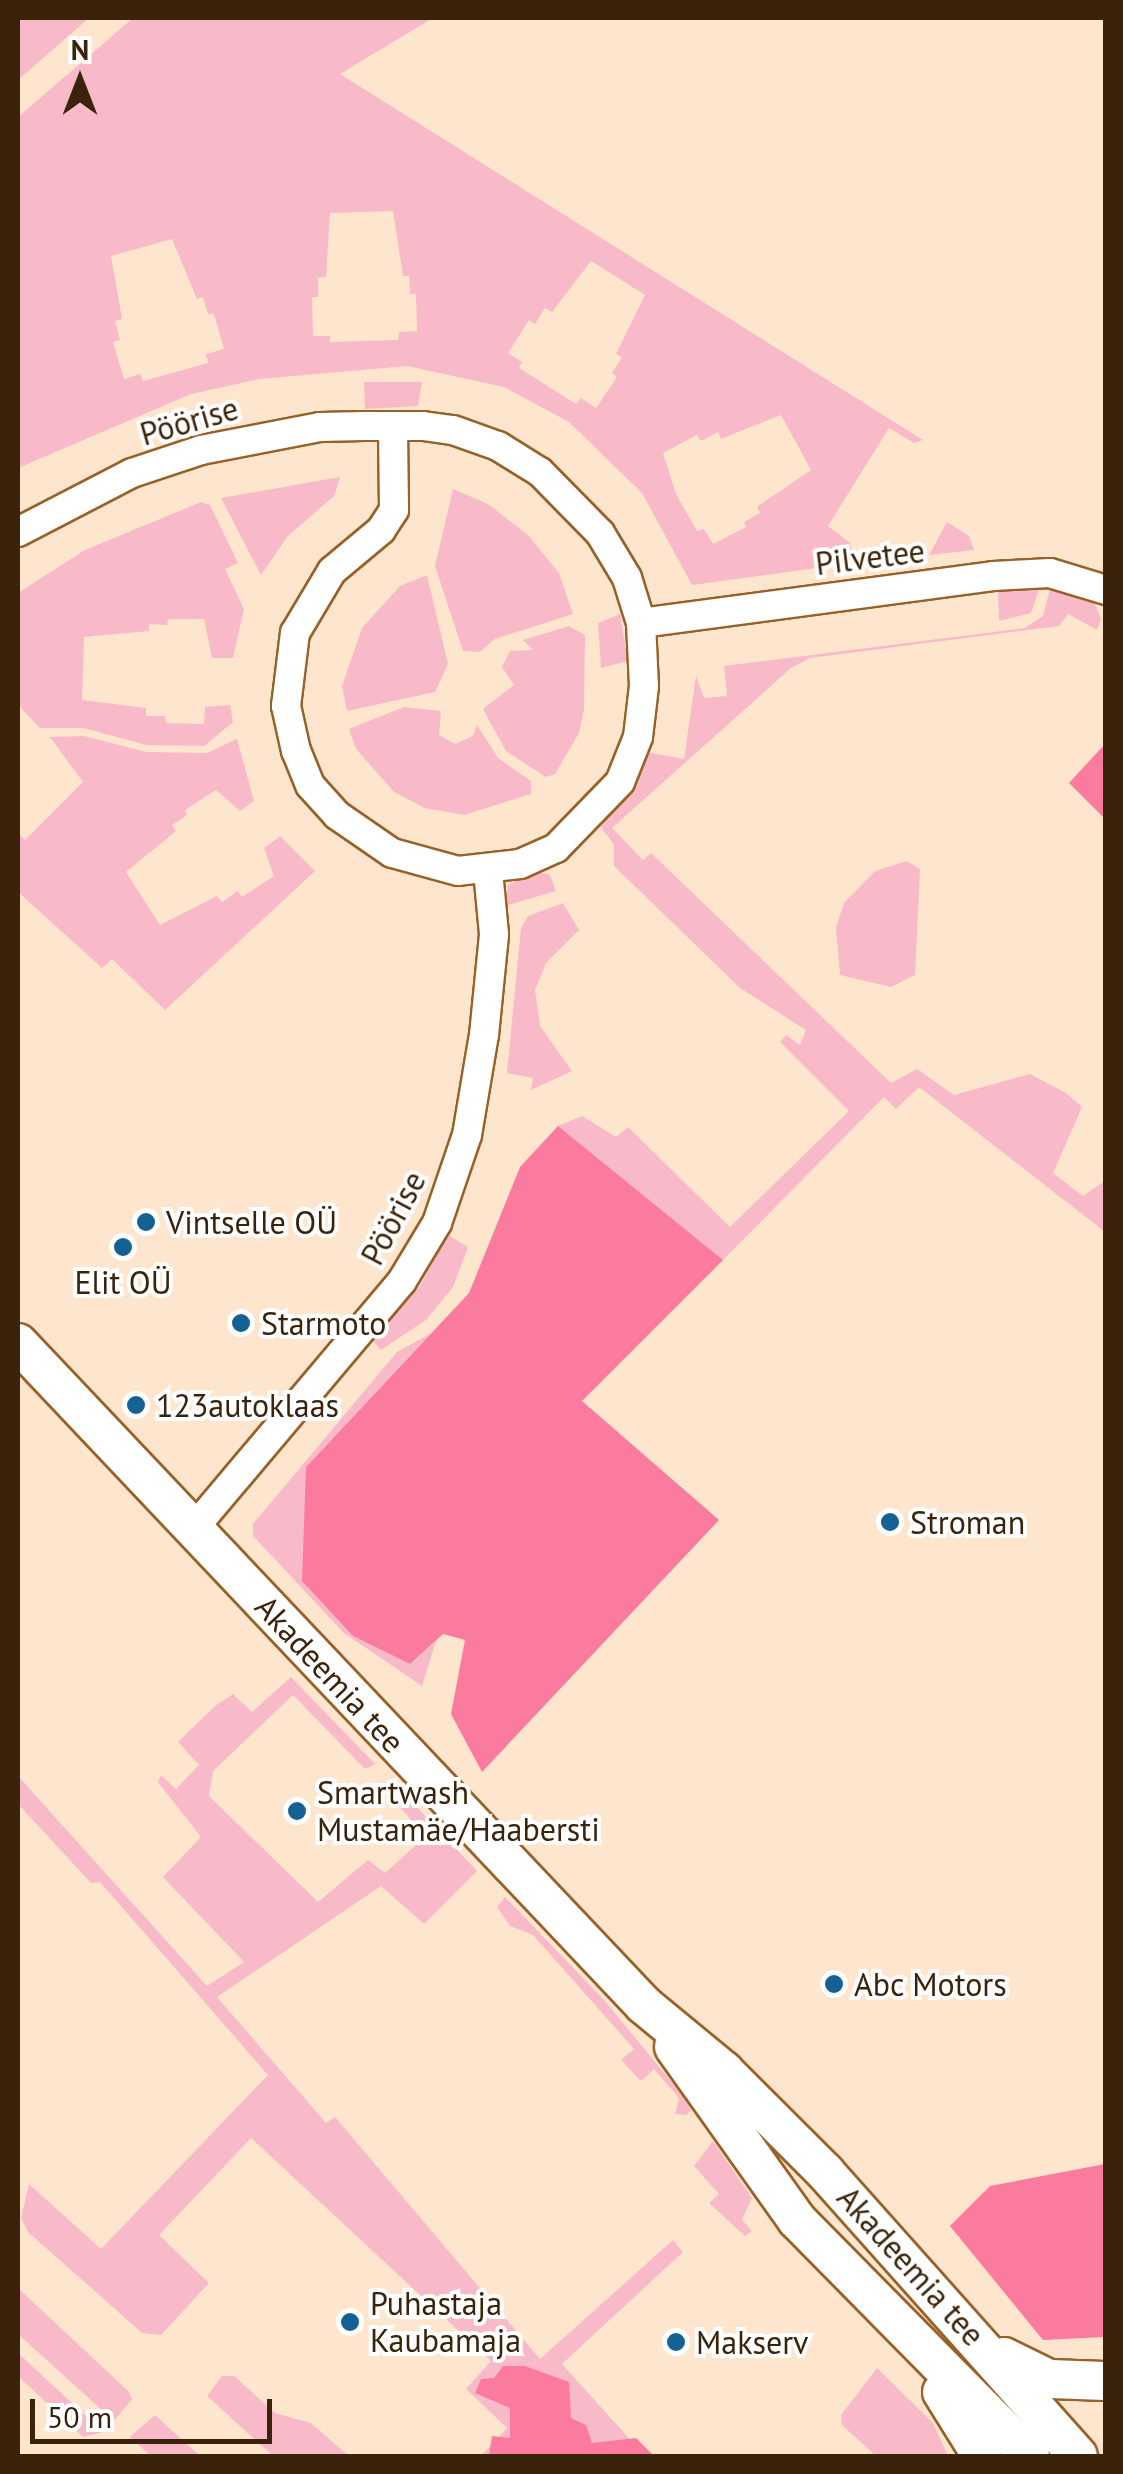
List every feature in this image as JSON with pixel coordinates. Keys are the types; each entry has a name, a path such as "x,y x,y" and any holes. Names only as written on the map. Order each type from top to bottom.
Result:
{"main road":[{"name":"Akadeemia tee","path":"18,1342 644,2005 770,2115 984,2346 1078,2456"},
{"name":"Akadeemia tee","path":"644,2005 797,2220 1030,2456"},
{"path":"984,2346 1048,2380 1106,2381"},
{"path":"924,2348 982,2456"},
{"path":"1097,2456 1106,2446"}],"street":[{"name":"Pöörise","path":"18,532 90,492 202,450 320,428 393,426 452,430 498,446 540,472 600,534 628,578 641,623 638,737 620,782 556,848 488,872 425,864 358,833 310,785 292,730 286,667 310,600 332,571 382,530 394,510 393,426"},
{"name":"Pilvetee","path":"641,623 993,576 1050,573 1106,590"},
{"name":"Pöörise","path":"194,1528 402,1281 437,1223 467,1135 482,1051 494,934 488,872"}],"shaded area":[{"path":"18,18 89,18 18,80"},
{"path":"133,18 433,18 340,74 923,440 914,443 889,428 828,526 850,543 853,563 692,585 642,493 569,422 504,387 407,366 259,379 191,394 18,468 18,117","holes":["393,211 403,276 409,276 410,294 416,294 417,331 399,332 398,340 330,342 330,336 313,336 312,297 318,297 318,278 326,277 330,213","172,239 197,299 203,297 208,314 214,314 224,349 206,354 208,363 143,381 140,374 124,379 113,342 120,340 115,321 122,319 111,256","591,261 645,295 616,354 622,357 612,373 617,377 596,408 581,398 576,404 519,368 522,362 508,353 529,320 535,324 545,308 552,312","781,415 811,470 757,507 760,513 744,522 746,527 713,544 704,529 697,531 676,494 663,453 697,435 701,441 718,432 721,439"]},
{"path":"364,382 422,382 418,406 365,409"},
{"path":"340,477 334,496 287,537 261,575 221,498"},
{"path":"453,489 488,504 528,535 559,573 573,614 495,639 480,652 463,651 435,566"},
{"path":"201,502 210,505 238,563 225,569 244,609 233,658 212,658 204,619 168,619 167,625 149,624 149,631 84,637 82,700 146,708 146,716 165,716 166,723 204,724 205,707 230,705 233,722 204,746 147,745 83,728 40,728 18,705 18,593 85,550"},
{"path":"947,522 969,536 974,550 929,555"},
{"path":"427,575 448,664 435,692 347,711 342,686 362,628 400,586"},
{"path":"1040,587 1031,613 999,621 998,589"},
{"path":"1050,589 1094,602 1101,619 1097,630 1068,614 1059,626 810,658 791,668 612,828 643,860 651,853 891,1083 917,1069 954,1095 1030,1074 1066,1093 1082,1107 1053,1173 1083,1196 1105,1181 1105,1232 919,1087 896,1109 884,1097 723,1260 558,1126 582,1116 616,1137 628,1127 730,1227 849,1111 780,1042 786,1035 800,1045 806,1030 740,988 614,866 614,845 601,827 629,791 647,752 684,759 696,676 704,698 727,696 724,666 1025,628 1043,616"},
{"path":"620,614 628,661 601,668 598,623"},
{"path":"569,626 585,635 584,709 579,733 555,774 546,777 506,751 483,709 514,685 502,667 510,651 533,650 523,640"},
{"path":"404,707 441,711 439,735 455,744 473,736 477,725 498,758 531,781 531,794 464,815 425,808 394,792 356,749 349,729"},
{"path":"84,736 146,752 207,753 237,739 254,801 240,811 216,790 185,810 187,815 172,825 176,831 126,872 160,925 217,896 222,902 238,891 242,897 274,876 264,848 280,836 315,871 165,1010 112,959 102,968 18,892 18,833 25,840 83,782 50,737"},
{"path":"1105,744 1105,819 1069,783"},
{"path":"907,861 920,869 915,975 891,987 840,975 836,928 844,903 875,871"},
{"path":"534,871 550,875 556,891 505,906 508,885"},
{"path":"563,903 579,930 546,963 535,990 540,1026 572,1071 531,1090 533,1078 507,1073 521,928 528,916"},
{"path":"558,1126 723,1260 582,1401 719,1520 482,1772 451,1714 465,1640 443,1634 410,1664 353,1636 302,1581 306,1467 469,1293 520,1167"},
{"path":"448,1235 468,1247 453,1287 426,1320 381,1350 373,1341 420,1286"},
{"path":"430,1334 306,1467 353,1636 410,1664 436,1641 422,1686 344,1633 253,1536 253,1524 397,1352"},
{"path":"291,1677 375,1764 365,1769 293,1695 213,1771 209,1796 318,1902 368,1860 385,1873 425,1837 387,1791 397,1786 477,1871 424,1924 381,1886 217,1997 326,2123 335,2117 540,2359 673,2240 683,2252 562,2364 645,2456 481,2456 507,2428 466,2389 491,2361 251,2138 159,2235 209,2283 161,2335 142,2333 28,2232 21,2218 29,2184 101,2249 268,2075 100,1882 91,1883 18,1804 18,1776 207,1986 244,1962 163,1877 201,1837 158,1782 161,1775 176,1789 199,1765 178,1742 215,1706 233,1694 252,1712"},
{"path":"505,1897 605,2001 683,2096 691,2110 686,2115 675,2114 679,2098 654,2069 641,2081 621,2060 634,2049 533,1935 510,1926 497,1907"},
{"path":"713,2141 752,2198 742,2220 752,2231 745,2236 709,2203 719,2194 694,2166"},
{"path":"1105,2164 1105,2337 1043,2340 950,2226 990,2186"},
{"path":"18,2288 128,2391 132,2399 114,2421 18,2334"},
{"path":"18,2353 103,2432 83,2437 18,2376"},
{"path":"503,2366 525,2366 569,2382 571,2418 586,2425 592,2443 636,2438 654,2456 489,2456 492,2436 510,2438 510,2408 475,2393 481,2379 494,2378"},
{"path":"877,2368 933,2423 948,2456 876,2456 842,2425 841,2415"},
{"path":"222,2376 234,2376 275,2413 311,2423 349,2456 273,2456 207,2396"},
{"path":"155,2415 200,2456 151,2456 130,2437"}],"place":[{"name":"Vintselle OÜ","path":"146,1222"},
{"name":"Elit OÜ","path":"123,1247"},
{"name":"Starmoto","path":"241,1323"},
{"name":"123autoklaas","path":"136,1405"},
{"name":"Stroman","path":"890,1522"},
{"name":"Smartwash Mustamäe/Haabersti","path":"297,1811"},
{"name":"Abc Motors","path":"834,1984"},
{"name":"Puhastaja Kaubamaja","path":"350,2322"},
{"name":"Makserv","path":"676,2342"}]}
